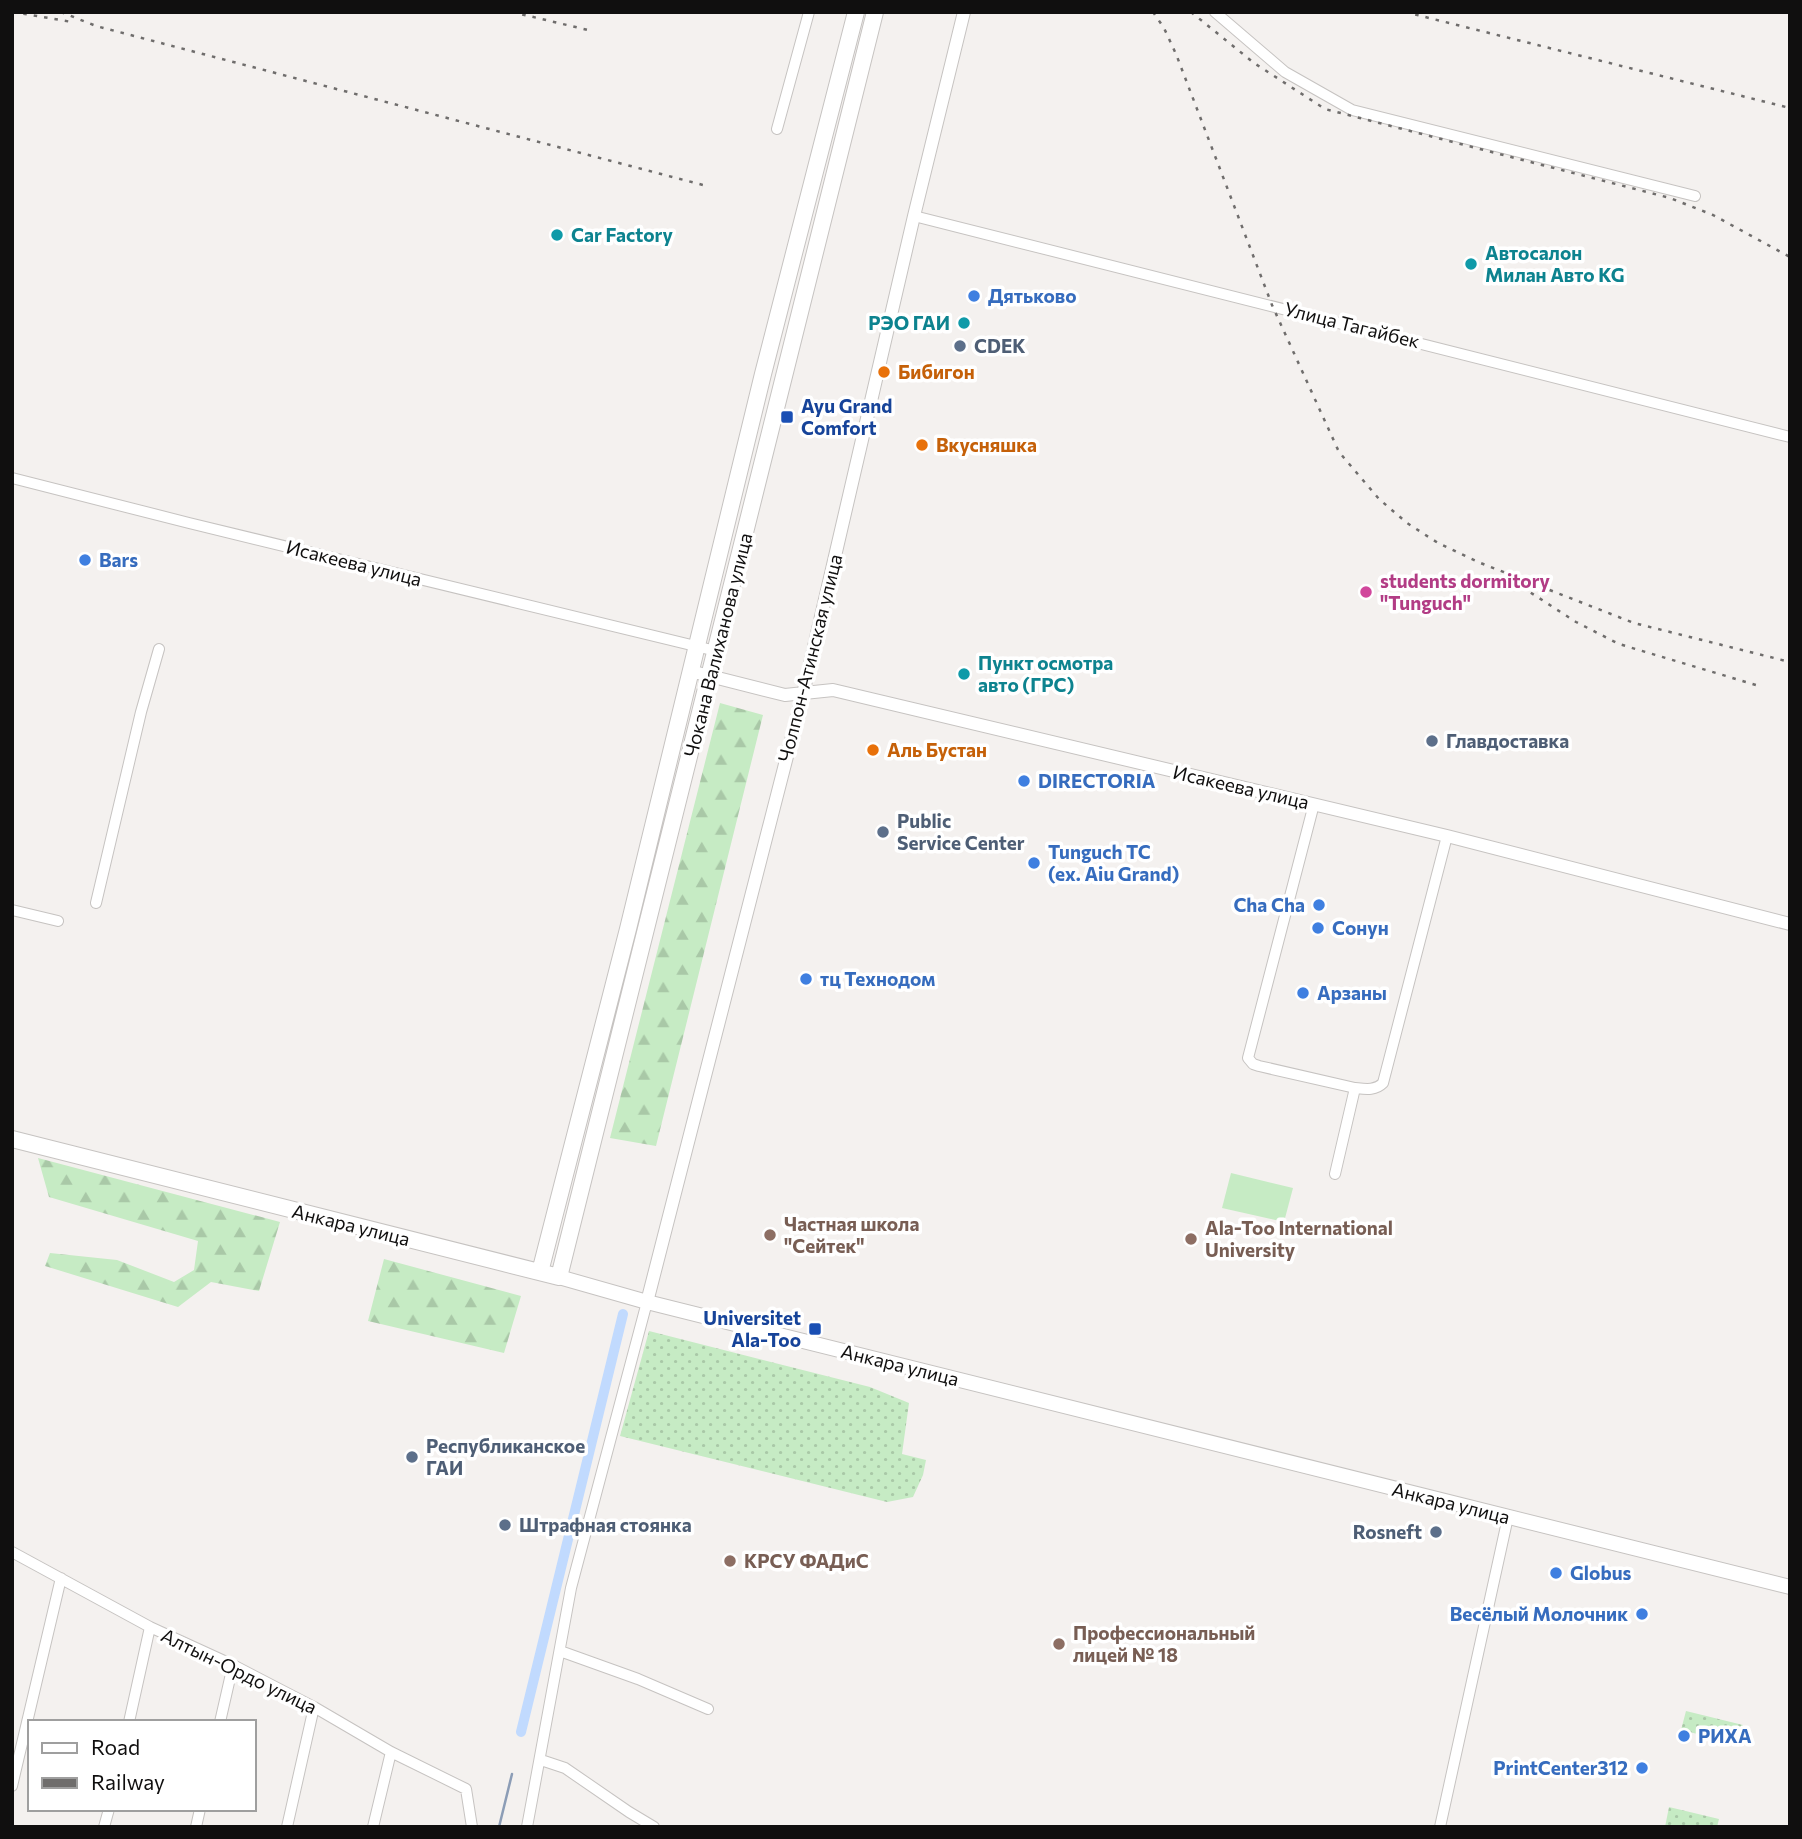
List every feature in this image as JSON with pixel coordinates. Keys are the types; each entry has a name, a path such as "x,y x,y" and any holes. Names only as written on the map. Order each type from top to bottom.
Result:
{"main road":[{"name":"Чокана Валиханова улица","path":"540,1272 856,12"},
{"name":"Чокана Валиханова улица","path":"559,1277 874,12"},
{"path":"764,374 783,379"},
{"path":"628,929 646,934"},
{"name":"Анкара улица","path":"12,1139 540,1272 647,1302 1790,1587"}],"street":[{"path":"777,129 809,12"},
{"name":"Чолпон-Атинская улица","path":"647,1302 803,694 964,12"},
{"path":"1215,12 1285,72 1352,110 1695,197"},
{"name":"Улица Тагайбек","path":"914,216 1790,437"},
{"name":"Исакеева улица","path":"12,478 716,651"},
{"path":"96,903 141,712 159,649"},
{"name":"Исакеева улица","path":"690,671 778,694 833,690 1447,836 1790,924"},
{"path":"1314,804 1248,1058 1259,1066 1355,1088 1370,1089 1383,1083 1447,836"},
{"path":"12,909 58,921"},
{"path":"1335,1174 1355,1088"},
{"path":"527,1827 570,1588 647,1302"},
{"path":"1440,1827 1508,1517"},
{"name":"Алтын-Ордо улица","path":"12,1552 150,1627 233,1665 314,1707 391,1752 466,1789 472,1827"},
{"path":"12,1786 61,1578"},
{"path":"129,1720 150,1627"},
{"path":"560,1651 638,1679 708,1709"},
{"path":"220,1720 233,1665"},
{"path":"287,1827 314,1707"},
{"path":"373,1827 391,1752"},
{"path":"540,1766 565,1768 654,1827"}],"green space":[{"path":"720,703 763,715 656,1146 610,1138"},
{"path":"38,1158 280,1222 259,1291 211,1282 178,1307 45,1266 50,1253 117,1260 174,1282 194,1270 198,1241 49,1197"},
{"path":"1231,1173 1293,1188 1284,1222 1222,1208"},
{"path":"384,1259 521,1296 504,1353 368,1321"},
{"path":"649,1331 870,1387 909,1403 902,1454 926,1460 923,1475 913,1497 887,1502 620,1436"},
{"path":"1686,1711 1743,1725 1739,1744 1681,1730"},
{"path":"1669,1807 1719,1819 1717,1827 1665,1827"}],"waterway":[{"path":"521,1732 623,1314"},
{"path":"499,1827 512,1774"}],"railway":[{"path":"13,12 72,22"},
{"path":"61,12 96,26 703,185"},
{"path":"512,12 588,30"},
{"path":"1153,12 1176,54 1272,305 1339,452 1379,499 1407,523 1438,543 1478,562 1634,623 1790,662"},
{"path":"1191,12 1254,63 1325,109 1670,198 1713,215 1790,257"},
{"path":"1405,12 1790,108"},
{"path":"1522,587 1576,622 1619,644 1756,685"}],"place":[{"name":"Car Factory","path":"557,235"},
{"name":"Автосалон Милан Авто KG","path":"1471,264"},
{"name":"Дятьково","path":"974,296"},
{"name":"РЭО ГАИ","path":"964,323"},
{"name":"CDEK","path":"960,346"},
{"name":"Бибигон","path":"884,372"},
{"name":"Ayu Grand Comfort","path":"787,417"},
{"name":"Вкусняшка","path":"922,445"},
{"name":"Bars","path":"85,560"},
{"name":"students dormitory \"Tunguch\"","path":"1366,592"},
{"name":"Пункт осмотра авто (ГРС)","path":"964,674"},
{"name":"Главдоставка","path":"1432,741"},
{"name":"Аль Бустан","path":"873,750"},
{"name":"DIRECTORIA","path":"1024,781"},
{"name":"Public Service Center","path":"883,832"},
{"name":"Tunguch TC (ex. Aiu Grand)","path":"1034,863"},
{"name":"Cha Cha","path":"1319,905"},
{"name":"Сонун","path":"1318,928"},
{"name":"тц Технодом","path":"806,979"},
{"name":"Арзаны","path":"1303,993"},
{"name":"Частная школа \"Сейтек\"","path":"770,1235"},
{"name":"Ala-Too International University","path":"1191,1239"},
{"name":"Universitet Ala-Too","path":"815,1329"},
{"name":"Республиканское ГАИ","path":"412,1457"},
{"name":"Штрафная стоянка","path":"505,1525"},
{"name":"Rosneft","path":"1436,1532"},
{"name":"КРСУ ФАДиС","path":"730,1561"},
{"name":"Globus","path":"1556,1573"},
{"name":"Весёлый Молочник","path":"1642,1614"},
{"name":"Профессиональный лицей № 18","path":"1059,1644"},
{"name":"РИХА","path":"1684,1736"},
{"name":"PrintCenter312","path":"1642,1768"}]}
